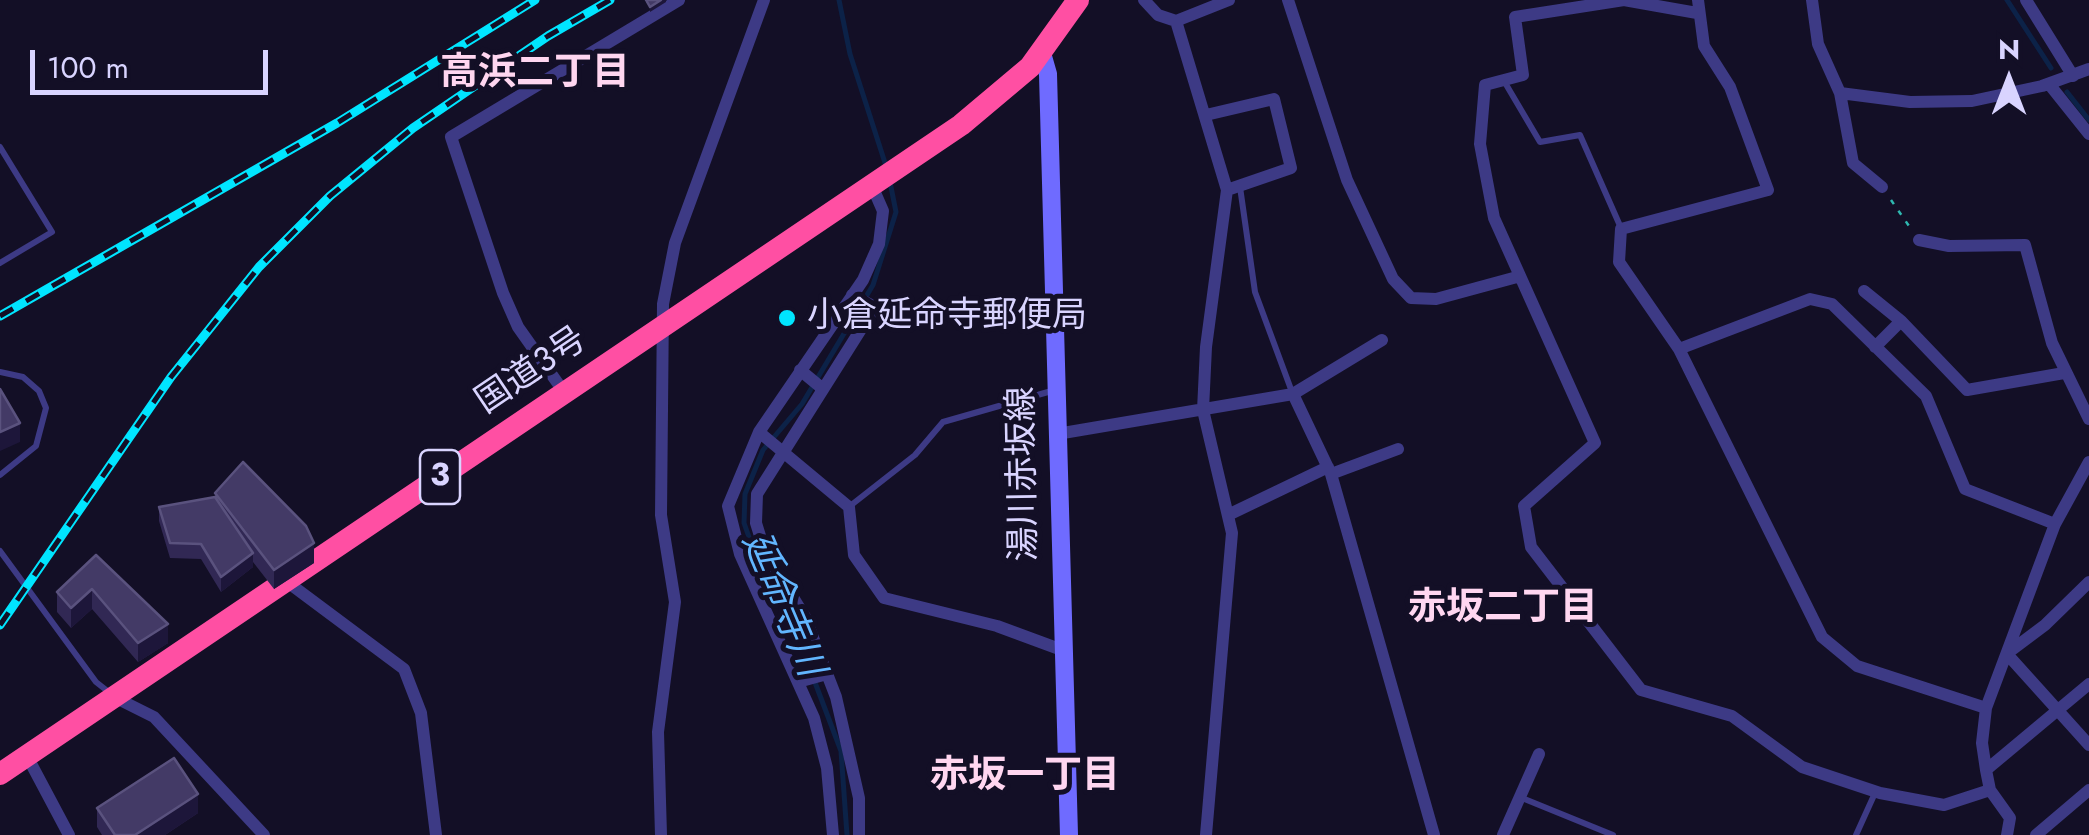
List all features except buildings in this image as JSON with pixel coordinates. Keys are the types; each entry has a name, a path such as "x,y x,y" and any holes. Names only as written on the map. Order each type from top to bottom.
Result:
{"highway":[{"name":"国道3号","path":"0,774 877,184 1012,85 1042,53 1078,0"}],"main road":[{"name":"湯川赤坂線","path":"1042,53 1048,74 1069,835"}],"street":[{"path":"564,392 518,327 451,137 678,0"},
{"path":"661,835 658,732 674,602 661,515 663,304 675,243 764,0"},
{"path":"1144,0 1158,16 1176,21 1229,0"},
{"path":"1288,0 1347,180 1393,279 1411,298 1436,299 1517,277"},
{"path":"1508,0 1515,17 1522,75 1485,85 1480,144 1494,218 1517,277 1595,443 1524,506 1531,547 1641,690 1732,716 1802,767 1875,792 1944,805 1990,790"},
{"path":"1515,17 1624,0 1697,6 1704,46 1730,87 1768,190 1621,229 1619,262 1679,349 1822,637 1857,666 1986,708"},
{"path":"1812,0 1818,44 1840,93 1853,163 1882,187"},
{"path":"2048,0 2029,4 2072,76"},
{"path":"1176,21 1234,188 1206,347 1203,410 1232,533 1206,835"},
{"path":"1840,93 1910,102 1972,100 2049,84 2089,69"},
{"path":"2049,84 2089,134"},
{"path":"1206,115 1274,99 1291,168 1234,188"},
{"path":"832,834 827,768 814,718 740,554 728,506 759,432 852,295 879,244 883,210 877,184"},
{"path":"1919,240 1949,246 2025,245 2052,343 2089,418"},
{"path":"1864,291 1901,321 1968,390 2064,373"},
{"path":"852,295 876,307 757,494 756,523 765,552 805,617 828,674 856,782 859,835"},
{"path":"1679,349 1810,299 1832,304 1926,396 1965,489 2056,524"},
{"path":"1875,347 1901,321"},
{"path":"1057,434 1293,394 1382,340"},
{"path":"800,370 823,389"},
{"path":"1293,394 1329,470 1434,835"},
{"path":"759,432 849,507 854,555 884,598 997,626 1062,650"},
{"path":"1228,514 1329,470 1398,449"},
{"path":"2006,835 2010,818 1990,790 1986,770 1982,743 1986,708 2056,524 2089,462"},
{"path":"286,582 386,654 415,688 436,835"},
{"path":"2008,654 2089,582"},
{"path":"2008,654 2089,745"},
{"path":"798,682 828,674"},
{"path":"1986,770 2089,684"},
{"path":"114,697 154,717 264,835"},
{"path":"1503,835 1539,754"},
{"path":"27,756 69,835"},
{"path":"2036,835 2089,790"}],"lane":[{"path":"1504,80 1540,142 1580,136 1621,229"},
{"path":"0,147 52,232 0,263"},
{"path":"1234,188 1255,292 1293,394"},
{"path":"0,372 23,377 39,391 46,408 36,446 0,475"},
{"path":"849,507 915,455 943,422 1056,390"},
{"path":"0,551 96,682 114,697"},
{"path":"1856,835 1875,792"},
{"path":"1522,798 1613,835"}],"path":[{"path":"1882,187 1919,240"}],"waterway":[{"name":"延命寺川","path":"839,0 850,54 886,166"},
{"path":"2007,0 2051,68"},
{"path":"2067,92 2089,120"},
{"name":"延命寺川","path":"847,835 841,751 786,606 761,571 744,523 745,494 763,450 802,404 873,285 896,212 890,182"}],"railway":[{"path":"0,316 337,123 535,0"},
{"path":"0,625 171,377 259,267 330,196 413,128 548,36 610,0"}],"place":[{"name":"小倉延命寺郵便局","path":"787,318"}],"district":[{"name":"高浜二丁目","path":"535,75"},
{"name":"赤坂二丁目","path":"1503,610"},
{"name":"赤坂一丁目","path":"1025,778"}]}
